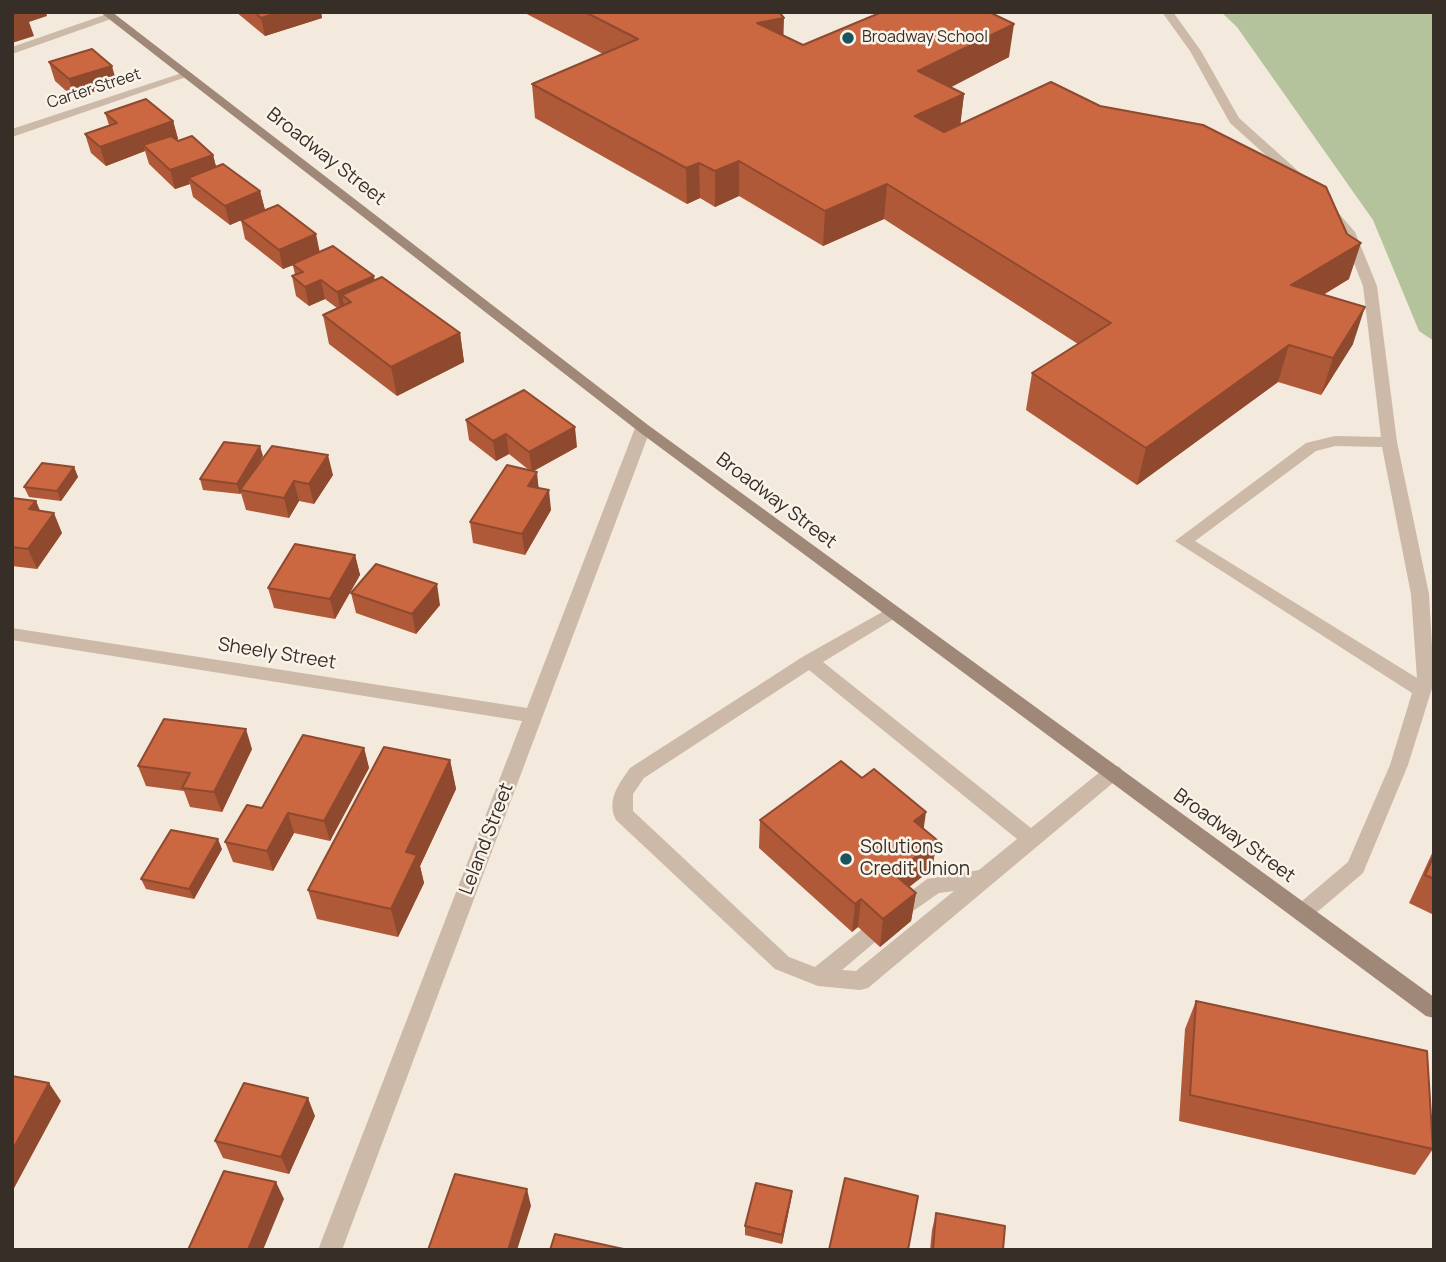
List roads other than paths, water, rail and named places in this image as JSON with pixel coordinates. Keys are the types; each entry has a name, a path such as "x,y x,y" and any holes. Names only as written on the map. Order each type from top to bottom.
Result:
{"street":[{"path":"1167,12 1195,51 1234,120 1300,179 1348,232 1370,286 1389,442 1420,594 1426,678 1399,765 1356,867 1302,913"},
{"path":"12,51 107,14"},
{"name":"Broadway Street","path":"107,14 643,428 891,613 1113,772 1434,1009"},
{"name":"Carter Street","path":"12,133 186,75"},
{"name":"Leland Street","path":"330,1250 643,428"},
{"path":"1389,442 1335,441 1311,447 1183,541 1422,690"},
{"path":"891,613 810,661 638,773 623,793 623,814 782,963 818,977 860,981 1113,772"},
{"name":"Sheely Street","path":"12,634 535,716"},
{"path":"810,661 1031,839"},
{"path":"900,911 934,885 985,878"},
{"path":"818,977 868,936"}],"place":[{"name":"Broadway School","path":"848,38"},
{"name":"Solutions Credit Union","path":"846,859"}]}
